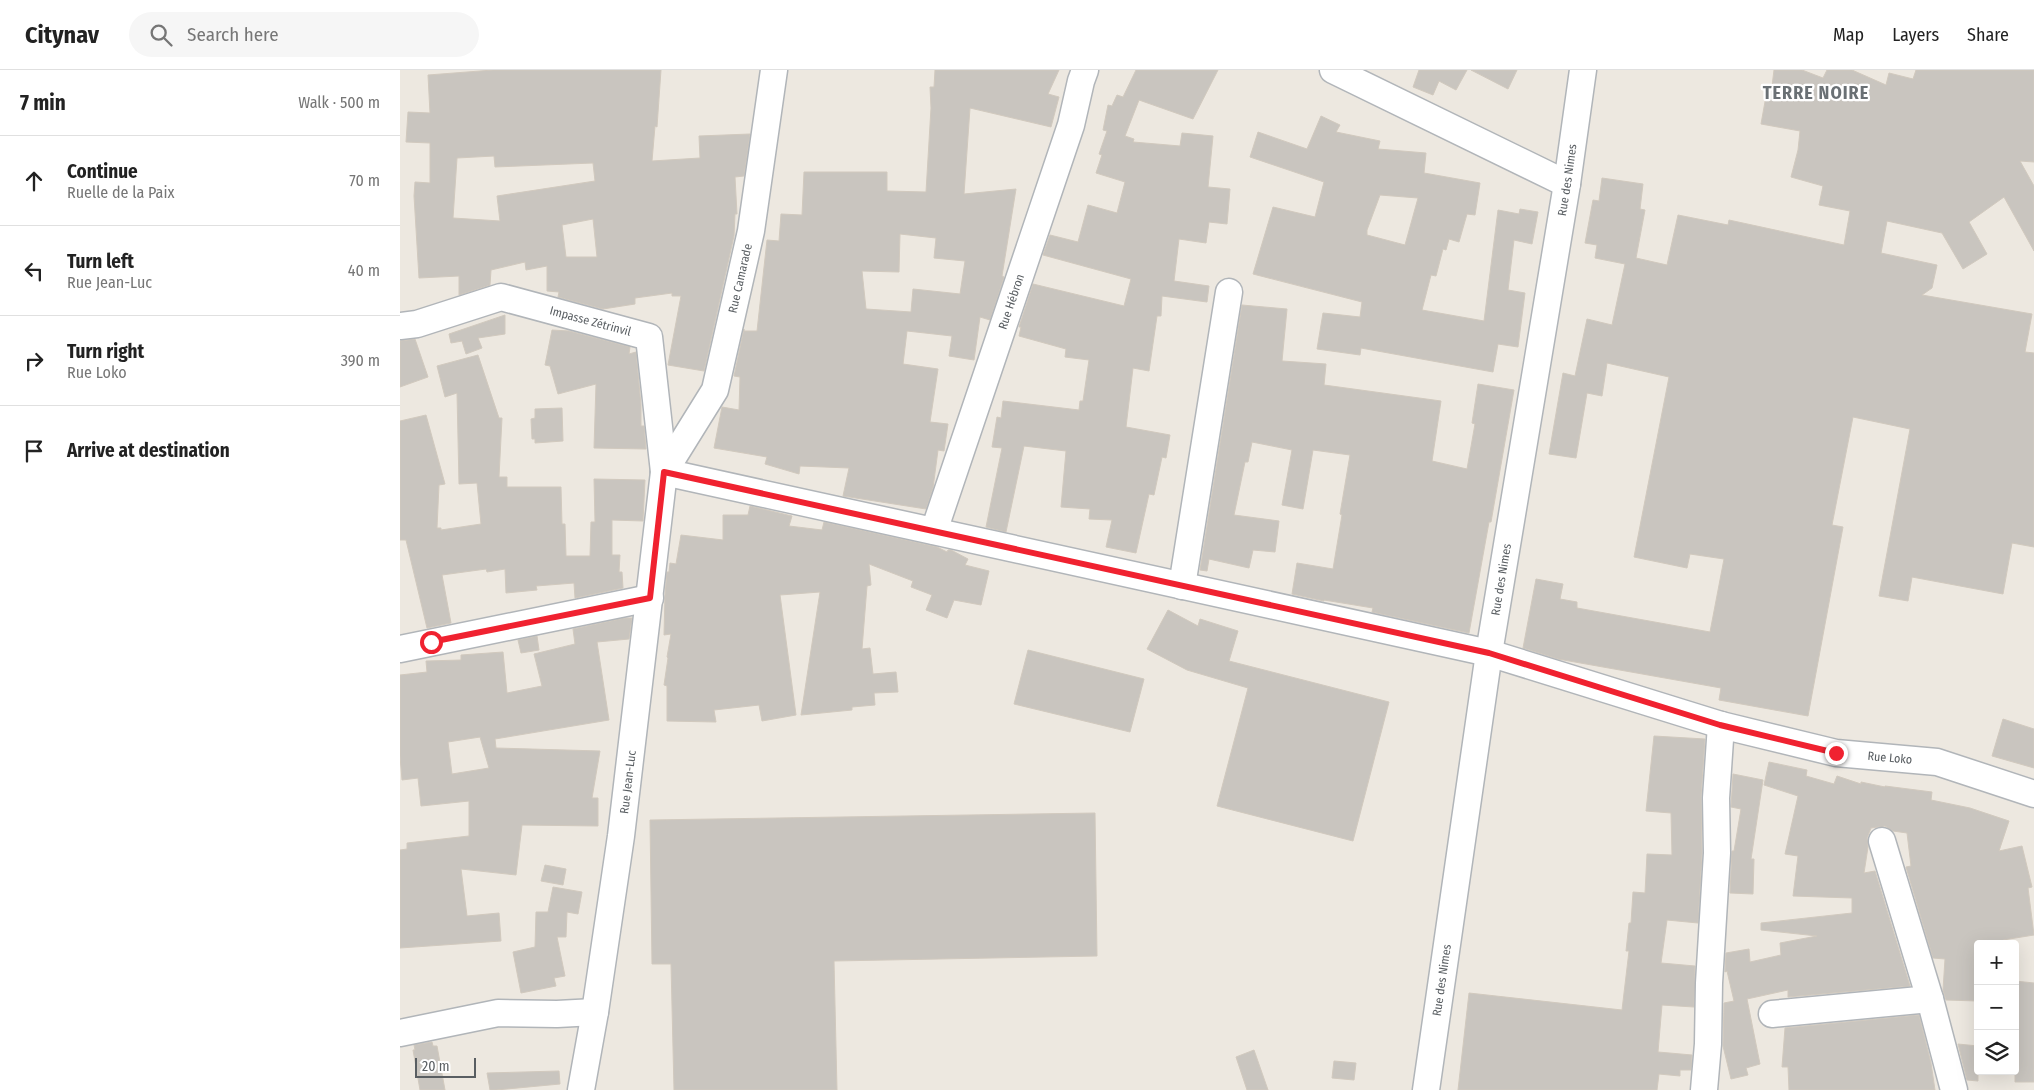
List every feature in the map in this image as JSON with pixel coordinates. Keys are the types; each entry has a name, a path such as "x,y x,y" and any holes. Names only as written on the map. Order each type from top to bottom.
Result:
{"street":[{"name":"Rue Camarade","path":"664,472 715,390 751,231 774,70"},
{"name":"Rue Hébron","path":"934,531 1071,125 1085,70"},
{"path":"1332,70 1567,184"},
{"name":"Rue des Nimes","path":"1426,1090 1489,653 1567,184 1583,70"},
{"path":"1182,586 1229,292"},
{"name":"Impasse Zétrinvil","path":"400,326 417,324 500,297 649,337 664,472"},
{"name":"Rue Loko","path":"664,472 1489,653 1720,725 1836,753 1937,762 2034,794"},
{"name":"Rue Jean-Luc","path":"581,1090 595,1012 621,836 664,472"},
{"path":"400,648 650,598"},
{"path":"1704,1090 1717,853 1716,798 1720,725"},
{"path":"1882,842 1930,999 1954,1090"},
{"path":"1772,1014 1930,999"},
{"path":"400,1033 498,1013 557,1014 595,1012"}],"building":[{"path":"493,70 661,70 657,127 655,126 652,161 700,158 699,136 750,134 744,176 735,177 737,214 735,214 734,236 704,371 668,365 681,296 672,296 672,293 635,298 635,304 603,309 558,297 559,292 547,291 547,266 526,270 525,262 491,270 490,285 459,295 459,276 419,278 414,196 415,182 430,183 430,143 406,142 408,112 430,113 428,75","holes":["494,156 495,167 593,163 595,181 497,196 500,221 453,218 457,158","593,219 597,257 566,257 562,225"]},
{"path":"935,70 1059,70 1048,94 1059,97 1051,127 970,108 964,194 1016,189 1002,276 1004,277 990,320 980,317 974,360 949,356 952,336 907,331 903,364 938,369 930,422 948,424 944,451 938,450 933,488 926,509 843,496 849,468 800,466 799,474 765,464 767,457 714,448 722,407 739,410 740,377 734,376 744,329 744,331 757,331 767,240 779,241 781,214 802,215 804,172 887,172 887,191 926,192 931,108 930,87 934,87","holes":["900,234 936,238 934,258 965,261 960,294 913,289 911,312 866,309 862,271 899,272"]},
{"path":"1136,70 1218,70 1193,119 1139,100 1125,136 1134,139 1133,142 1180,146 1182,133 1213,136 1208,187 1230,189 1227,224 1209,222 1206,243 1179,239 1174,281 1209,286 1207,302 1162,296 1161,316 1157,316 1149,371 1133,368 1126,427 1170,435 1166,458 1162,457 1154,495 1149,494 1136,553 1106,547 1112,520 1089,519 1090,509 1061,507 1066,451 1024,446 1006,532 986,527 1002,448 992,447 997,417 1001,418 1003,401 1079,410 1080,401 1083,401 1089,360 1065,357 1066,349 1019,336 1021,327 1019,327 1033,284 1124,306 1131,279 1043,255 1050,235 1078,242 1088,205 1117,213 1125,182 1096,173 1102,155 1099,154 1107,131 1103,130 1108,105 1112,106 1117,95 1123,97"},
{"path":"1419,70 1467,70 1456,90 1439,81 1433,95 1413,87"},
{"path":"1471,70 1517,70 1508,89"},
{"path":"1774,70 1802,70 1823,78 1827,70 1852,70 1886,85 1889,73 1913,79 1916,70 2034,70 2034,162 2020,161 2034,186 2034,251 2004,197 1969,222 1987,254 1963,269 1942,233 1887,221 1881,253 1937,265 1932,288 1922,295 2032,314 2025,352 2034,353 2034,547 2012,543 2003,594 1912,577 1908,601 1879,596 1910,429 1853,417 1832,525 1843,527 1808,716 1719,700 1721,688 1558,659 1523,648 1536,579 1563,584 1560,599 1577,602 1577,608 1710,632 1724,559 1690,554 1687,568 1634,557 1669,377 1607,363 1602,396 1587,393 1576,458 1549,454 1563,373 1575,376 1587,319 1612,325 1625,264 1595,258 1597,245 1585,243 1593,200 1599,201 1602,178 1643,184 1640,209 1645,210 1636,258 1667,265 1678,215 1728,225 1729,220 1844,245 1850,211 1819,205 1823,186 1791,177 1798,150 1800,131 1761,124 1768,85 1772,86"},
{"path":"1321,116 1340,125 1336,132 1380,141 1378,149 1426,153 1424,173 1480,183 1475,215 1467,214 1459,242 1449,239 1446,250 1443,249 1436,276 1431,275 1422,310 1484,321 1498,210 1519,214 1520,209 1538,212 1532,244 1514,240 1508,290 1525,293 1518,347 1498,344 1493,372 1361,348 1360,355 1317,349 1323,313 1360,317 1362,302 1253,274 1273,207 1315,217 1324,182 1250,157 1258,132 1307,149","holes":["1380,195 1418,198 1405,245 1367,235 1367,230"]},
{"path":"1242,305 1287,309 1282,361 1326,364 1324,385 1441,401 1432,461 1467,469 1475,424 1472,423 1478,384 1514,390 1469,633 1372,612 1373,608 1292,594 1297,563 1333,569 1350,455 1313,450 1303,509 1282,505 1292,450 1252,442 1248,462 1245,462 1234,515 1279,521 1275,552 1253,550 1249,568 1209,559 1207,571 1200,570"},
{"path":"505,315 505,334 478,338 482,348 466,354 462,341 451,343 449,334"},
{"path":"552,330 569,331 630,347 629,354 636,352 641,426 644,426 646,449 594,448 596,384 558,394 550,366 545,365"},
{"path":"415,339 428,377 400,387 400,341"},
{"path":"478,355 499,418 502,418 499,477 507,477 507,487 561,487 562,524 565,524 566,556 590,556 591,522 595,522 594,479 645,480 643,521 612,520 612,555 620,555 619,572 622,572 623,588 575,598 574,583 536,586 537,590 506,593 505,569 487,572 486,569 442,575 451,623 427,628 406,540 400,540 400,421 426,415 445,484 439,485 437,528 441,528 441,530 481,524 477,483 459,484 457,393 445,397 437,366"},
{"path":"562,408 563,441 535,443 535,439 532,439 531,419 535,418 535,409"},
{"path":"750,506 792,516 789,526 822,530 824,522 937,547 947,552 951,550 968,559 965,565 989,571 981,605 954,600 947,618 926,610 932,595 911,587 913,581 869,564 871,585 867,586 862,649 870,648 873,674 896,672 898,692 874,693 875,705 852,707 852,710 801,715 820,592 780,595 796,715 762,721 759,705 714,710 716,722 667,721 667,686 664,685 671,634 664,635 665,595 667,572 669,572 670,563 676,564 681,535 723,540 723,515 748,515"},
{"path":"1168,610 1198,626 1200,619 1238,631 1229,661 1389,702 1353,841 1217,806 1248,688 1187,670 1147,649"},
{"path":"632,618 629,639 597,642 609,720 495,739 496,748 600,751 592,798 598,798 598,826 522,825 516,875 461,869 467,916 499,913 501,941 400,948 400,850 407,849 407,843 469,836 469,801 421,806 418,778 402,780 400,756 400,675 427,672 426,661 461,660 461,655 503,652 507,693 542,686 534,654 575,644 573,629","holes":["480,737 489,768 452,774 448,742"]},
{"path":"537,636 539,650 521,653 518,640"},
{"path":"1028,650 1144,679 1130,732 1014,704"},
{"path":"2003,719 2034,729 2034,768 1992,756"},
{"path":"1654,736 1705,739 1701,797 1702,853 1698,923 1667,920 1661,963 1695,966 1694,1007 1662,1005 1658,1052 1692,1055 1691,1070 1680,1070 1680,1076 1659,1074 1657,1090 1458,1090 1469,993 1622,1010 1633,892 1645,893 1647,854 1672,855 1671,813 1646,811"},
{"path":"1769,762 1807,770 1806,776 1834,784 1837,776 1861,784 1861,782 1885,787 1932,792 1931,800 1970,808 2009,821 1999,851 2022,846 2032,887 2028,888 2034,935 2003,940 1974,940 1974,1001 1946,1000 1943,990 1945,959 1933,958 1906,867 1911,866 1907,833 1893,831 1885,826 1871,828 1867,838 1868,847 1864,873 1875,871 1910,986 1788,997 1788,990 1747,999 1760,1064 1746,1068 1748,1075 1731,1079 1723,1046 1724,1003 1734,1001 1727,971 1725,972 1726,953 1749,949 1750,962 1781,955 1780,943 1817,936 1761,930 1761,923 1852,913 1852,898 1793,896 1798,856 1785,854 1798,796 1764,785"},
{"path":"1733,774 1763,780 1751,859 1754,859 1753,894 1730,893 1732,851 1734,851 1741,809 1731,807"},
{"path":"1095,813 1097,956 834,961 837,1090 674,1090 671,964 652,964 650,820"},
{"path":"545,865 566,869 563,885 541,881"},
{"path":"553,887 582,892 578,914 567,912 566,937 557,937 565,976 554,978 556,986 521,993 513,952 535,947 536,912 548,912"},
{"path":"2019,981 2034,983 2034,1082 2015,1082 2015,1075 2019,1075"},
{"path":"1919,1015 1931,1063 1935,1090 1789,1090 1788,1067 1782,1067 1785,1028"},
{"path":"432,1042 433,1046 437,1046 445,1090 420,1090 413,1050 415,1050 414,1045"},
{"path":"1958,1044 1974,1046 1974,1075 1978,1075 1978,1081 1967,1080"},
{"path":"1254,1050 1268,1090 1247,1090 1236,1057"},
{"path":"1334,1061 1356,1063 1354,1080 1332,1078"},
{"path":"559,1071 560,1084 496,1090 490,1090 487,1073"}],"district":[{"name":"TERRE NOIRE","path":"1816,93"}],"route":[{"path":"431,642 650,598 664,472 1489,653 1720,725 1836,753"}]}
